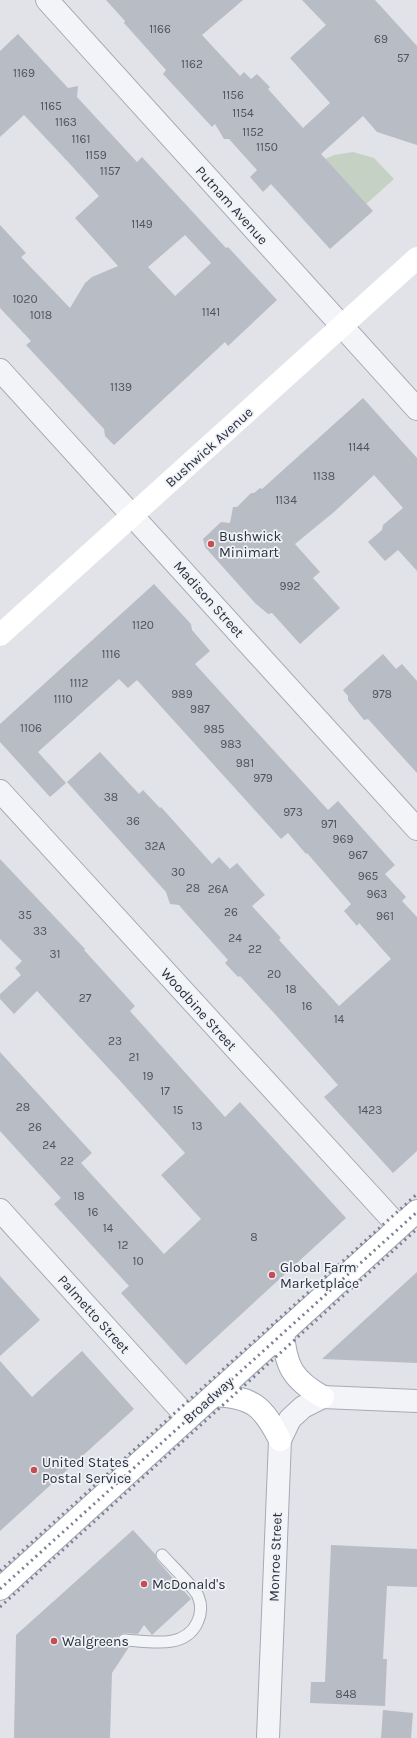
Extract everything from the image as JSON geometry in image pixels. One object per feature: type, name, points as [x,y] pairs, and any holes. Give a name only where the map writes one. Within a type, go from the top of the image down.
[{"type":"main road","name":"Bushwick Avenue","points":[[0,635],[417,258]]},
{"type":"main road","name":"Broadway","points":[[0,1589],[417,1211]]},
{"type":"main road","points":[[283,1332],[284,1353],[292,1371],[306,1387],[323,1397]]},
{"type":"main road","points":[[214,1395],[235,1396],[256,1404],[270,1418],[280,1440]]},
{"type":"street","name":"Putnam Avenue","points":[[46,0],[417,409]]},
{"type":"street","name":"Madison Street","points":[[0,370],[417,829]]},
{"type":"street","name":"Woodbine Street","points":[[0,791],[399,1227]]},
{"type":"street","name":"Palmetto Street","points":[[0,1210],[188,1418]]},
{"type":"street","points":[[323,1397],[417,1401]]},
{"type":"street","name":"Monroe Street","points":[[268,1738],[280,1440],[290,1419],[303,1407],[323,1397]]},
{"type":"lane","points":[[124,1640],[165,1642],[180,1640],[194,1629],[200,1617],[201,1605],[198,1595],[162,1555]]},
{"type":"green space","points":[[353,152],[374,158],[394,179],[366,204],[325,159],[334,155]]},
{"type":"building","points":[[106,0],[243,0],[202,35],[240,76],[244,72],[251,79],[257,74],[270,87],[268,89],[303,128],[330,103],[290,58],[326,25],[302,0],[375,0],[417,46],[417,145],[377,132],[363,116],[321,154],[373,211],[330,249],[271,184],[263,192],[250,177],[257,170],[229,139],[224,139],[215,124],[212,127],[163,74],[166,70],[124,23],[125,21]]},
{"type":"building","points":[[18,34],[68,88],[78,86],[77,97],[137,162],[142,157],[226,248],[228,247],[277,300],[228,346],[225,342],[114,445],[105,436],[104,429],[26,345],[31,341],[0,308],[0,225],[26,253],[21,257],[70,308],[85,283],[92,277],[118,266],[75,218],[99,196],[70,164],[24,115],[0,137],[0,51]],"holes":[[[185,235],[211,263],[175,296],[148,267]]]},
{"type":"building","points":[[363,398],[417,458],[417,571],[398,550],[385,561],[368,542],[382,530],[383,525],[403,508],[374,475],[334,512],[295,544],[320,572],[313,578],[340,608],[300,644],[272,613],[268,614],[255,603],[205,547],[203,539],[221,522],[230,523],[233,507],[237,507],[251,493],[254,493],[260,488],[262,489]]},
{"type":"building","points":[[154,584],[191,624],[192,630],[210,651],[195,664],[328,810],[338,801],[395,865],[385,874],[406,897],[402,901],[417,917],[417,1151],[393,1173],[324,1097],[338,1085],[240,976],[238,977],[225,963],[228,960],[179,905],[170,904],[166,892],[67,782],[100,752],[139,794],[143,790],[160,808],[161,807],[212,864],[219,857],[230,869],[237,863],[265,895],[252,906],[281,938],[279,940],[339,1006],[391,959],[359,923],[357,926],[344,911],[351,904],[307,853],[306,854],[288,833],[281,839],[137,680],[128,688],[119,679],[38,752],[66,783],[50,797],[0,742],[0,724]]},
{"type":"building","points":[[383,654],[396,669],[402,664],[417,681],[417,773],[368,719],[364,720],[348,700],[348,696],[343,690]]},
{"type":"building","points":[[0,859],[85,949],[84,950],[135,1006],[130,1011],[225,1117],[240,1102],[346,1218],[186,1365],[121,1293],[129,1286],[54,1204],[61,1198],[0,1131],[0,1052],[92,1153],[81,1163],[164,1254],[201,1219],[161,1175],[185,1153],[123,1084],[37,991],[14,1014],[0,999],[0,994],[21,975],[15,968],[22,961],[0,939]]},
{"type":"building","points":[[417,1272],[417,1363],[322,1359]]},
{"type":"building","points":[[0,1276],[40,1320],[0,1356]]},
{"type":"building","name":"United States Postal Service","points":[[82,1351],[134,1409],[0,1531],[0,1361],[32,1397]]},
{"type":"building","points":[[133,1530],[155,1554],[157,1560],[191,1599],[152,1635],[144,1625],[138,1634],[124,1633],[118,1636],[117,1640],[120,1646],[129,1647],[112,1673],[110,1738],[14,1738],[16,1635]]},
{"type":"building","points":[[331,1545],[417,1549],[417,1587],[387,1586],[383,1659],[387,1659],[385,1706],[310,1703],[311,1682],[325,1682]]},
{"type":"building","points":[[383,1710],[413,1713],[411,1738],[381,1738]]},
{"type":"railway","points":[[0,1571],[417,1194]]},
{"type":"railway","points":[[0,1589],[417,1212]]},
{"type":"railway","points":[[0,1607],[417,1229]]},
{"type":"place","name":"Bushwick Minimart","points":[[211,544]]},
{"type":"place","name":"Global Farm Marketplace","points":[[272,1275]]},
{"type":"place","name":"United States Postal Service","points":[[34,1470]]},
{"type":"place","name":"McDonald's","points":[[144,1584]]},
{"type":"place","name":"Walgreens","points":[[54,1641]]}]
